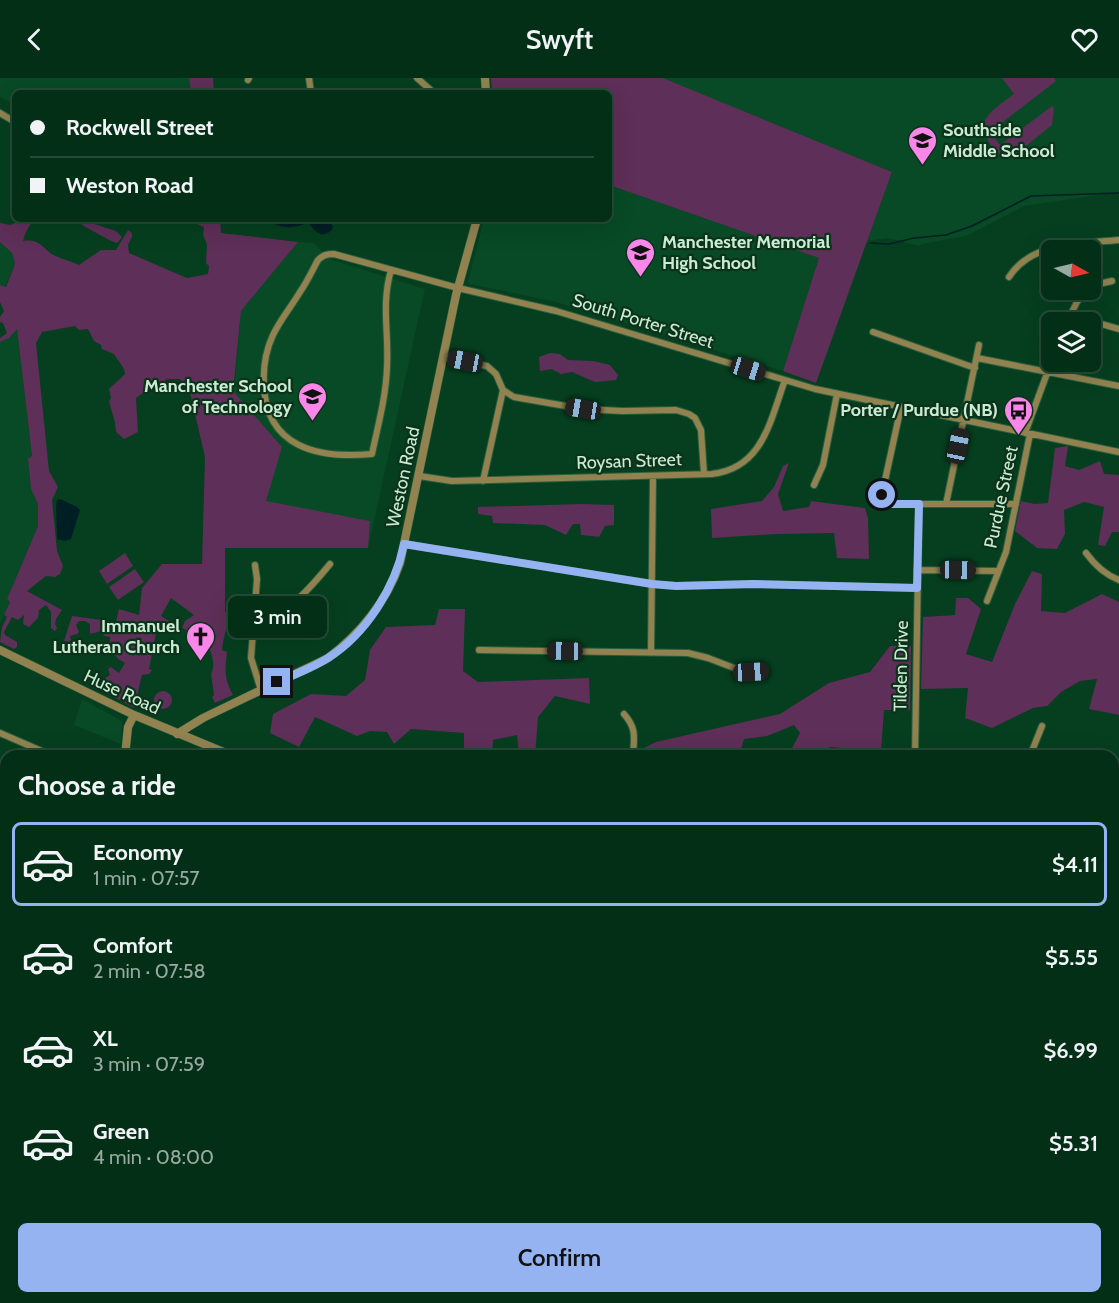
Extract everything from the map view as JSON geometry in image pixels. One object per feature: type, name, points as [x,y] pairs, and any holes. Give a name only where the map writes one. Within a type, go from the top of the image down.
[{"type":"street","points":[[417,78],[431,90]]},
{"type":"street","name":"Weston Road","points":[[177,734],[203,718],[328,658],[344,646],[390,589],[400,563],[458,288],[476,222]]},
{"type":"street","points":[[1009,277],[1019,264],[1049,248],[1119,240]]},
{"type":"street","name":"South Porter Street","points":[[391,270],[384,317],[388,355],[386,385],[372,454],[335,455],[302,447],[281,433],[271,420],[266,404],[264,368],[272,336],[318,260],[322,255],[334,254],[458,288],[556,311],[837,394],[1119,452]]},
{"type":"street","points":[[1101,284],[1112,281]]},
{"type":"street","points":[[1101,324],[1119,329]]},
{"type":"street","points":[[873,332],[975,368]]},
{"type":"street","points":[[946,504],[979,345]]},
{"type":"street","points":[[444,357],[487,366],[496,374],[503,390],[510,396],[583,409],[683,411],[695,418],[701,430],[704,474]]},
{"type":"street","points":[[977,358],[1041,370]]},
{"type":"street","name":"Purdue Street","points":[[987,601],[1006,552],[1027,433],[1047,372]]},
{"type":"street","points":[[1052,372],[1119,386]]},
{"type":"street","name":"Roysan Street","points":[[419,476],[444,481],[725,472],[749,459],[758,449],[785,380]]},
{"type":"street","points":[[483,480],[503,390]]},
{"type":"street","points":[[814,485],[823,465],[837,394]]},
{"type":"street","points":[[901,407],[882,495],[884,502],[891,504],[1016,504]]},
{"type":"street","points":[[651,653],[653,476]]},
{"type":"street","name":"Tilden Drive","points":[[915,750],[919,504]]},
{"type":"street","points":[[404,544],[652,584],[917,588]]},
{"type":"street","points":[[1086,553],[1103,570],[1119,580]]},
{"type":"street","points":[[254,620],[270,617],[290,604],[313,584],[330,564]]},
{"type":"street","points":[[255,565],[257,574],[251,658],[261,690]]},
{"type":"street","points":[[917,570],[998,571]]},
{"type":"street","name":"Huse Road","points":[[0,650],[134,715],[218,750]]},
{"type":"street","points":[[479,650],[694,654],[742,671],[764,671]]},
{"type":"street","points":[[624,714],[634,729],[633,750]]},
{"type":"street","points":[[126,750],[128,727],[134,715]]},
{"type":"street","points":[[1032,750],[1042,726]]},
{"type":"street","points":[[0,733],[39,750]]},
{"type":"shaded area","points":[[0,78],[189,78],[191,90],[12,90],[12,103],[0,97]]},
{"type":"shaded area","points":[[189,78],[213,78],[214,90],[191,90]]},
{"type":"shaded area","points":[[491,78],[663,78],[892,172],[816,383],[783,371],[819,258],[612,186],[612,90],[492,90]]},
{"type":"shaded area","points":[[663,78],[1119,78],[1119,192],[1024,206],[966,236],[920,246],[888,238],[867,241],[892,172]]},
{"type":"shaded area","points":[[1002,78],[1054,78],[1056,81],[990,132],[1000,145],[1052,106],[1054,108],[1052,125],[1010,159],[1001,156],[995,150],[984,128],[988,115],[1014,94]]},
{"type":"shaded area","name":"Manchester Memorial High School","points":[[612,186],[819,258],[783,371],[556,302],[468,282],[483,222],[612,222]]},
{"type":"shaded area","points":[[31,222],[23,241],[37,243],[55,256],[79,265],[101,250],[116,250],[128,230],[132,233],[128,245],[129,253],[187,278],[208,274],[204,227],[196,222],[220,222],[221,233],[298,242],[241,311],[233,391],[282,447],[266,501],[370,521],[368,548],[225,548],[225,612],[229,616],[222,650],[227,652],[226,674],[233,695],[215,703],[212,697],[214,695],[211,674],[213,663],[205,633],[196,630],[198,622],[191,632],[182,628],[185,621],[194,615],[171,598],[161,616],[171,622],[170,627],[157,628],[149,669],[152,670],[149,674],[142,675],[134,708],[96,687],[96,684],[110,675],[108,669],[111,667],[119,673],[125,663],[114,653],[109,653],[101,647],[101,642],[110,642],[110,637],[104,636],[101,631],[90,634],[90,624],[79,621],[76,625],[79,632],[70,636],[69,642],[64,641],[72,616],[116,622],[119,609],[139,615],[142,588],[162,564],[202,564],[205,457],[188,384],[185,385],[180,379],[166,379],[163,385],[147,390],[136,398],[138,432],[124,439],[116,432],[109,401],[111,398],[109,389],[125,372],[114,354],[102,349],[101,345],[94,341],[88,329],[79,330],[75,326],[42,332],[36,343],[49,471],[58,487],[52,500],[57,551],[63,566],[60,574],[55,577],[46,576],[27,591],[62,610],[56,619],[57,628],[55,631],[51,628],[51,612],[46,605],[39,610],[38,618],[29,627],[23,624],[24,615],[18,620],[12,617],[4,632],[17,642],[17,647],[14,649],[0,642],[2,627],[7,617],[4,615],[10,602],[7,599],[38,526],[38,504],[31,489],[28,459],[32,456],[17,329],[9,338],[0,342],[0,338],[7,333],[3,323],[0,322],[4,311],[0,302],[0,285],[6,287],[15,264],[12,253],[0,242],[0,223],[10,225]]},
{"type":"shaded area","points":[[88,222],[116,231],[122,237],[117,243],[81,224]]},
{"type":"shaded area","points":[[0,242],[12,253],[15,264],[5,287],[0,285]]},
{"type":"shaded area","name":"Manchester School of Technology","points":[[298,242],[313,243],[332,260],[425,289],[368,548],[220,548],[241,311]]},
{"type":"shaded area","points":[[17,328],[32,457],[28,460],[31,489],[38,504],[38,526],[7,599],[10,602],[0,624],[0,342],[9,338]]},
{"type":"shaded area","points":[[550,353],[560,354],[568,360],[593,361],[610,365],[618,375],[616,380],[595,382],[572,372],[561,374],[552,369],[540,371],[539,357]]},
{"type":"shaded area","points":[[1068,446],[1065,466],[1079,470],[1100,461],[1104,474],[1119,475],[1119,532],[1112,532],[1105,546],[1098,545],[1104,507],[1084,502],[1064,510],[1065,534],[1057,549],[1037,548],[1015,531],[1021,501],[1034,504],[1048,503],[1055,448]]},
{"type":"shaded area","points":[[789,463],[778,494],[783,511],[809,507],[811,501],[865,508],[868,518],[869,559],[837,558],[834,533],[712,538],[711,509],[762,501],[774,487],[783,466]]},
{"type":"shaded area","points":[[614,505],[614,525],[605,526],[599,537],[581,535],[580,524],[573,524],[566,535],[545,525],[493,523],[492,516],[478,514],[478,507]]},
{"type":"shaded area","points":[[125,553],[133,566],[107,584],[99,571]]},
{"type":"shaded area","points":[[135,569],[144,582],[118,600],[109,587]]},
{"type":"shaded area","points":[[1032,571],[1042,574],[1041,611],[1065,613],[1102,594],[1119,602],[1119,715],[1089,709],[1097,679],[1080,681],[1061,692],[1047,706],[1033,708],[992,728],[965,718],[968,688],[921,689],[923,617],[955,615],[956,598],[968,598],[981,609],[966,654],[992,662],[1015,604]]},
{"type":"shaded area","points":[[439,609],[465,609],[463,671],[478,682],[589,678],[590,704],[555,696],[538,717],[535,750],[518,750],[517,735],[493,740],[492,750],[464,750],[464,733],[411,729],[394,744],[387,732],[370,731],[357,736],[315,717],[299,747],[270,733],[273,714],[311,694],[346,696],[365,680],[370,650],[386,627],[435,625]]},
{"type":"shaded area","points":[[890,646],[911,646],[910,710],[884,710],[881,750],[830,747],[828,750],[791,750],[800,733],[794,725],[767,736],[744,739],[741,750],[640,750],[656,742],[780,714],[829,683],[870,672]]},
{"type":"shaded area","points":[[163,691],[169,694],[172,700],[169,706],[163,709],[157,706],[154,700],[157,694]]},
{"type":"shaded area","points":[[82,699],[122,721],[121,744],[74,725]]},
{"type":"water","points":[[273,222],[308,222],[296,227]]},
{"type":"water","points":[[308,222],[326,222],[333,226],[332,230],[325,234],[316,231]]},
{"type":"water","points":[[60,499],[80,510],[71,539],[65,541],[57,539],[56,504]]},
{"type":"waterway","points":[[870,243],[889,244],[914,238],[946,235],[972,226],[1031,196],[1119,193]]},
{"type":"place","name":"Southside Middle School","points":[[922,166]]},
{"type":"place","name":"Manchester Memorial High School","points":[[641,278]]},
{"type":"place","name":"Manchester School of Technology","points":[[313,422]]},
{"type":"place","name":"Porter / Purdue (NB)","points":[[1019,436]]},
{"type":"place","name":"Immanuel Lutheran Church","points":[[201,662]]},
{"type":"route","points":[[277,682],[328,658],[358,631],[390,589],[396,577],[404,544],[608,579],[652,584],[917,588],[919,504],[891,504],[884,502],[882,495]]}]
